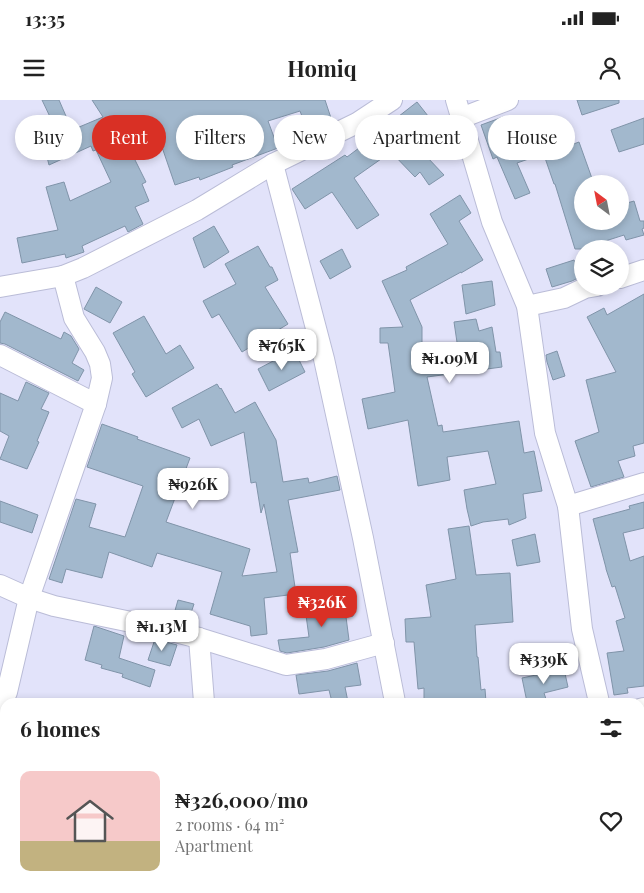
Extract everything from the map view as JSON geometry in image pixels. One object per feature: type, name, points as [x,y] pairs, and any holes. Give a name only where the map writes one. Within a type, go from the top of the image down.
[{"type":"street","points":[[0,287],[63,276],[83,268],[196,210],[273,164],[357,123],[392,100]]},
{"type":"street","points":[[508,100],[458,109],[492,222],[527,306],[545,433],[568,506],[582,629],[599,698]]},
{"type":"street","points":[[273,164],[324,359],[363,538],[394,698]]},
{"type":"street","points":[[629,275],[644,270]]},
{"type":"street","points":[[4,698],[29,598],[96,404],[102,378],[100,364],[95,352],[74,318],[63,276]]},
{"type":"street","points":[[527,306],[564,298],[574,293]]},
{"type":"street","points":[[0,355],[96,404]]},
{"type":"street","points":[[568,506],[644,483]]},
{"type":"street","points":[[0,585],[29,598],[54,606],[199,638],[286,665],[326,659],[384,643]]},
{"type":"street","points":[[199,638],[204,698]]},
{"type":"building","points":[[42,100],[59,100],[66,115],[49,115]]},
{"type":"building","points":[[92,100],[325,100],[330,115],[302,115],[300,111],[287,115],[274,115],[274,119],[268,121],[274,137],[274,149],[264,153],[264,115],[176,115],[176,160],[246,160],[200,180],[199,177],[175,185],[166,159],[166,115],[102,115]]},
{"type":"building","points":[[577,100],[619,100],[619,103],[582,115]]},
{"type":"building","points":[[417,102],[427,115],[400,115]]},
{"type":"building","points":[[644,118],[644,144],[619,152],[611,130]]},
{"type":"building","points":[[92,122],[92,148],[91,146],[82,150],[82,126]]},
{"type":"building","points":[[488,122],[488,145],[481,125]]},
{"type":"building","points":[[579,142],[591,175],[574,175],[574,230],[629,230],[629,202],[634,201],[640,221],[644,221],[644,228],[642,229],[644,235],[626,240],[624,235],[608,240],[574,240],[574,246],[546,160],[575,160],[575,143]]},
{"type":"building","points":[[355,151],[355,160],[380,160],[354,178],[379,215],[357,229],[332,192],[305,209],[292,189],[337,160],[345,160],[345,155],[347,157]]},
{"type":"building","points":[[48,160],[60,160],[49,165]]},
{"type":"building","points":[[101,160],[135,160],[146,182],[142,184],[149,201],[135,207],[143,224],[128,232],[125,226],[82,246],[84,252],[66,258],[65,254],[22,263],[17,238],[58,230],[46,187],[64,182],[70,201],[111,182]]},
{"type":"building","points":[[399,160],[430,160],[444,175],[429,185],[420,172],[415,177]]},
{"type":"building","points":[[498,160],[526,160],[517,163],[530,193],[515,199]]},
{"type":"building","points":[[460,195],[471,213],[459,221],[483,260],[410,300],[422,327],[422,354],[458,349],[454,322],[476,319],[479,331],[492,327],[496,352],[500,352],[502,367],[427,377],[438,426],[442,425],[443,432],[519,421],[524,453],[534,451],[542,491],[523,494],[526,518],[509,525],[508,519],[483,522],[471,526],[464,490],[496,484],[488,451],[447,457],[450,480],[418,486],[408,420],[368,429],[362,399],[395,392],[388,343],[380,343],[380,328],[403,327],[382,281],[407,270],[406,267],[448,244],[430,214]]},
{"type":"building","points":[[214,226],[229,252],[204,268],[193,238]]},
{"type":"building","points":[[258,246],[278,280],[265,287],[288,324],[242,352],[219,314],[212,318],[203,301],[236,284],[225,264]]},
{"type":"building","points":[[342,249],[351,267],[330,279],[320,261]]},
{"type":"building","points":[[574,260],[574,280],[552,287],[546,269]]},
{"type":"building","points":[[492,281],[495,305],[466,314],[462,285]]},
{"type":"building","points":[[96,287],[122,302],[110,323],[84,309]]},
{"type":"building","points":[[644,294],[644,443],[633,446],[635,456],[618,461],[624,477],[591,487],[575,441],[599,432],[586,380],[616,372],[587,317],[604,308],[607,315]]},
{"type":"building","points":[[5,312],[61,339],[64,332],[71,336],[79,349],[72,363],[84,370],[78,381],[0,343],[0,322]]},
{"type":"building","points":[[144,316],[166,354],[180,345],[194,368],[146,397],[132,374],[135,372],[113,333]]},
{"type":"building","points":[[294,350],[305,372],[269,391],[258,369]]},
{"type":"building","points":[[557,351],[565,376],[553,380],[546,355]]},
{"type":"building","points":[[26,382],[49,393],[41,409],[49,412],[27,469],[0,459],[9,436],[0,431],[0,393],[18,401]]},
{"type":"building","points":[[217,384],[235,413],[255,402],[276,440],[283,482],[308,478],[309,483],[337,476],[340,490],[288,500],[298,552],[290,553],[296,594],[264,598],[267,634],[251,636],[250,626],[210,614],[222,572],[157,553],[152,567],[109,552],[102,578],[66,569],[62,583],[49,579],[76,499],[96,504],[89,527],[125,537],[143,486],[87,467],[102,424],[190,458],[166,522],[250,549],[242,576],[277,572],[264,504],[261,513],[256,482],[251,483],[244,432],[211,446],[199,419],[182,428],[172,408]]},
{"type":"building","points":[[0,501],[38,515],[32,533],[0,522]]},
{"type":"building","points":[[644,502],[644,528],[623,533],[630,561],[644,556],[644,686],[627,688],[628,693],[614,695],[607,653],[624,651],[616,621],[625,618],[615,586],[612,587],[606,569],[593,519],[630,509],[629,506]]},
{"type":"building","points":[[469,526],[476,575],[510,573],[513,622],[475,625],[481,690],[485,689],[486,698],[424,698],[424,688],[418,689],[414,642],[406,642],[405,619],[431,617],[426,585],[456,579],[448,529]]},
{"type":"building","points":[[535,534],[540,562],[517,566],[512,540]]},
{"type":"building","points":[[178,600],[194,604],[189,619],[174,614]]},
{"type":"building","points":[[352,601],[353,616],[346,617],[349,640],[324,647],[287,653],[280,651],[278,640],[309,637],[305,608]]},
{"type":"building","points":[[94,626],[124,636],[119,658],[155,670],[150,687],[122,677],[123,674],[101,668],[102,665],[85,660]]},
{"type":"building","points":[[155,639],[177,645],[170,666],[148,660]]},
{"type":"building","points":[[357,663],[361,685],[345,687],[347,698],[331,698],[329,690],[299,694],[296,675],[328,671]]},
{"type":"building","points":[[564,669],[568,687],[544,693],[546,698],[526,698],[522,678]]}]
